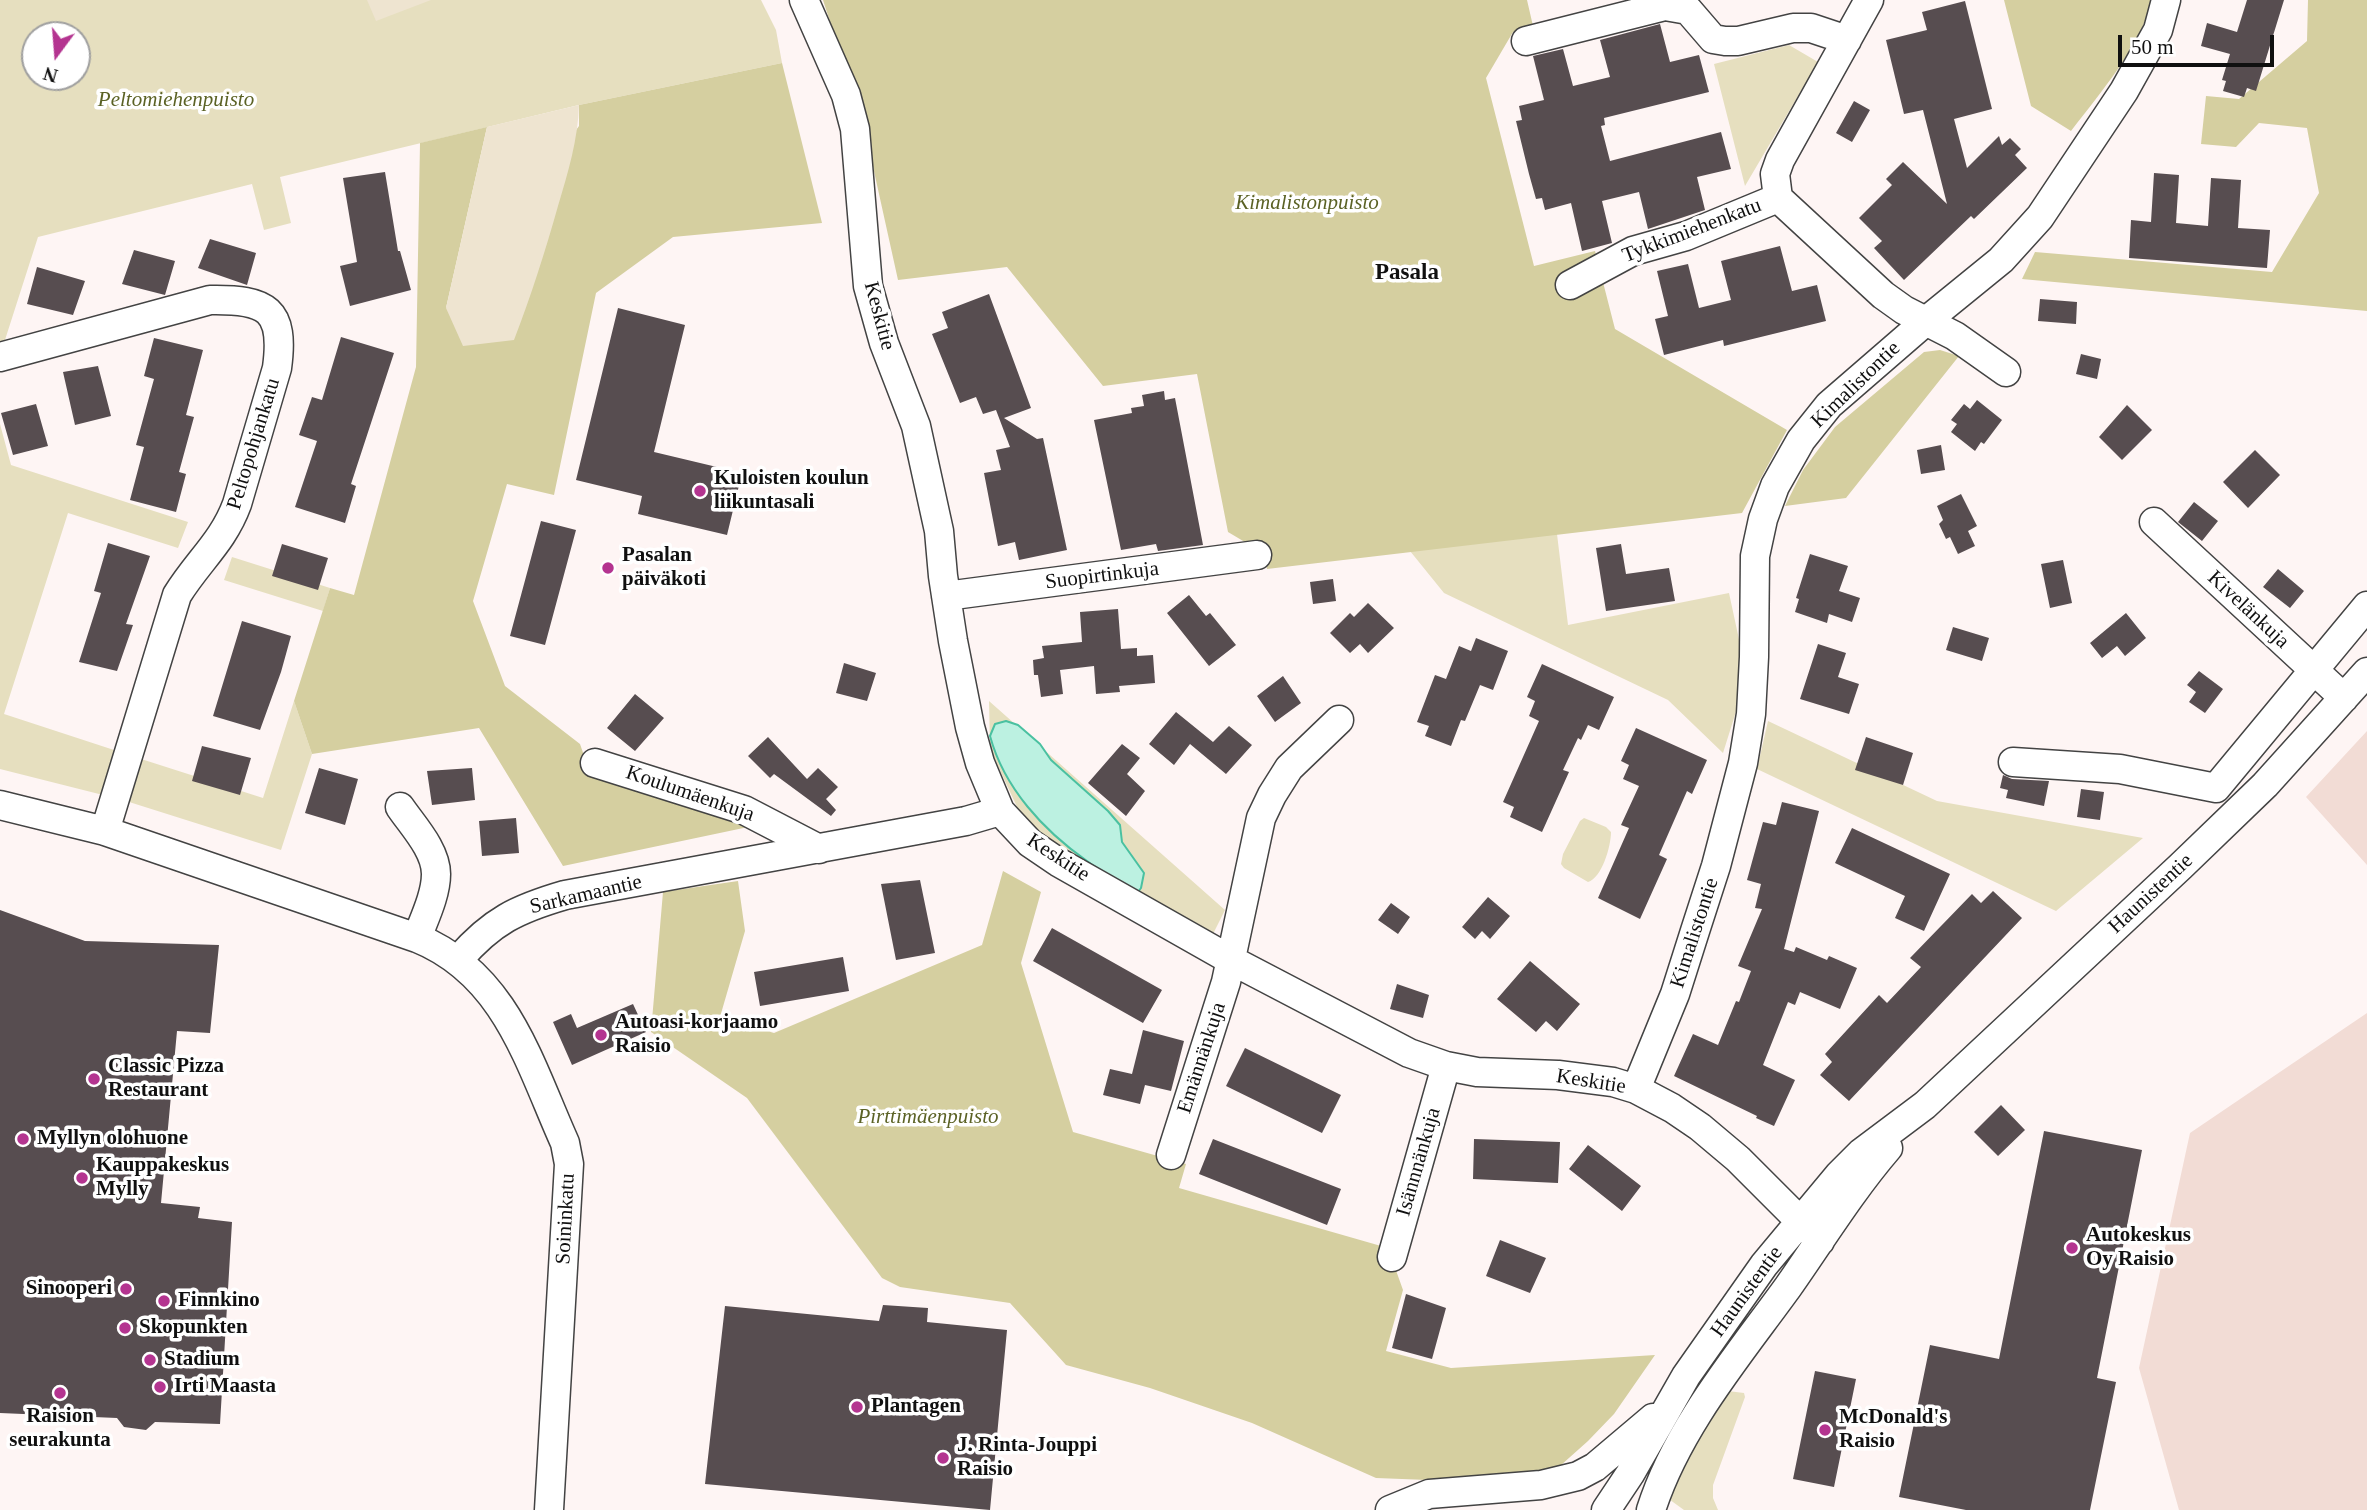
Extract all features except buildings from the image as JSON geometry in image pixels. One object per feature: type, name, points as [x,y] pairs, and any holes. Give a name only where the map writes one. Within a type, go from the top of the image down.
[{"type":"street","name":"Keskitie","points":[[804,0],[846,95],[855,130],[868,286],[880,333],[916,426],[939,531],[953,641],[971,727],[980,763],[1000,811],[1030,843],[1058,862],[1231,960],[1409,1053],[1446,1066],[1476,1072],[1558,1075],[1613,1082],[1636,1089],[1672,1108],[1738,1158],[1820,1241]]},
{"type":"street","name":"Tykkimiehenkatu","points":[[1869,0],[1780,160],[1775,174],[1778,198],[1883,295],[1904,310],[1955,336],[2006,372]]},
{"type":"street","name":"Kimalistontie","points":[[1636,1089],[1675,994],[1716,866],[1743,763],[1751,714],[1755,555],[1767,508],[1790,458],[1812,424],[1829,405],[2001,260],[2026,234],[2053,200],[2130,80],[2158,30],[2166,0]]},
{"type":"street","points":[[1526,41],[1665,6],[1688,10],[1713,39],[1738,41],[1802,28],[1826,32],[1847,40]]},
{"type":"street","name":"Tykkimiehenkatu","points":[[1570,285],[1633,251],[1686,236],[1778,198]]},
{"type":"street","name":"Peltopohjankatu","points":[[0,357],[210,300],[236,299],[256,303],[272,313],[278,328],[280,345],[277,368],[237,504],[219,541],[190,573],[177,595],[105,831]]},
{"type":"street","name":"Kivelänkuja","points":[[2154,522],[2344,698]]},
{"type":"street","name":"Suopirtinkuja","points":[[946,596],[1257,555]]},
{"type":"street","points":[[2013,762],[2120,769],[2216,788],[2367,606]]},
{"type":"street","name":"Haunistentie","points":[[1606,1510],[1630,1474],[1668,1404],[1764,1265],[1839,1175],[1861,1153],[1924,1105],[2220,829],[2265,785],[2367,673]]},
{"type":"street","name":"Emännänkuja","points":[[1171,1155],[1231,960],[1257,835],[1266,806],[1289,768],[1339,720]]},
{"type":"street","name":"Koulumäenkuja","points":[[595,763],[744,810],[819,849]]},
{"type":"street","points":[[0,805],[105,831],[417,938],[459,959]]},
{"type":"street","points":[[400,807],[431,854],[436,874],[427,912],[417,938]]},
{"type":"street","name":"Sarkamaantie","points":[[459,959],[477,938],[506,916],[549,900],[966,821],[1000,811]]},
{"type":"street","name":"Soininkatu","points":[[459,959],[483,983],[512,1022],[565,1143],[569,1164],[550,1510]]},
{"type":"street","name":"Isännnänkuja","points":[[1392,1257],[1446,1066]]},
{"type":"street","name":"Haunistentie","points":[[1651,1510],[1667,1466],[1680,1443],[1875,1162],[1924,1105]]},
{"type":"street","points":[[1390,1510],[1429,1494],[1541,1485],[1578,1476],[1595,1468],[1668,1404]]},
{"type":"shaded area","points":[[367,0],[431,0],[376,21]]},
{"type":"shaded area","points":[[579,105],[575,143],[565,181],[538,274],[514,340],[463,346],[446,308],[487,127]]},
{"type":"shaded area","points":[[1006,721],[1018,725],[1040,744],[1051,760],[1120,825],[1122,842],[1144,873],[1138,892],[1099,870],[1071,849],[1028,807],[1005,773],[990,736],[995,724]]},
{"type":"shaded area","points":[[2367,731],[2367,865],[2306,797]]},
{"type":"shaded area","points":[[2367,1013],[2367,1510],[2179,1510],[2139,1368],[2190,1133]]},
{"type":"green space","name":"Peltomiehenpuisto","points":[[0,0],[761,0],[776,30],[782,63],[579,105],[280,177],[291,223],[264,230],[252,184],[38,237],[4,343],[0,344]]},
{"type":"green space","name":"Kimalistonpuisto","points":[[823,0],[1527,0],[1533,26],[1513,32],[1486,78],[1534,266],[1595,251],[1615,329],[1787,430],[1742,513],[1267,569],[1265,554],[1228,532],[1197,374],[1103,386],[1007,267],[898,280],[864,126]]},
{"type":"green space","points":[[2004,0],[2153,0],[2128,53],[2071,131],[2031,106]]},
{"type":"green space","points":[[2308,0],[2367,0],[2367,311],[2022,279],[2035,252],[2272,272],[2319,193],[2307,128],[2259,123],[2236,147],[2201,144],[2206,96],[2239,99],[2307,41]]},
{"type":"green space","points":[[1789,45],[1818,62],[1745,186],[1714,64]]},
{"type":"green space","points":[[782,63],[822,223],[673,237],[596,293],[554,495],[507,484],[473,601],[505,686],[580,744],[589,770],[753,826],[563,866],[479,728],[312,754],[294,701],[330,588],[354,595],[416,367],[420,143],[487,127],[446,308],[579,126],[579,105]]},
{"type":"green space","points":[[1940,350],[1959,356],[1846,498],[1785,506],[1803,470],[1835,427],[1924,352]]},
{"type":"green space","points":[[0,424],[11,465],[188,522],[178,548],[68,513],[4,714],[114,750],[103,795],[0,769]]},
{"type":"green space","points":[[1557,534],[1568,625],[1729,593],[1743,658],[1739,702],[1723,753],[1668,700],[1444,593],[1410,551]]},
{"type":"green space","points":[[232,557],[330,588],[323,611],[224,580]]},
{"type":"green space","points":[[294,701],[312,754],[281,850],[126,801],[138,758],[263,798]]},
{"type":"green space","points":[[989,701],[1225,910],[1213,934],[1139,897],[1054,848],[1018,809],[990,749]]},
{"type":"green space","points":[[1768,721],[1937,801],[2143,838],[2056,911],[1757,769]]},
{"type":"green space","points":[[1584,818],[1606,827],[1611,832],[1601,868],[1588,882],[1561,864],[1563,854]]},
{"type":"green space","name":"Pirttimäenpuisto","points":[[1003,871],[1041,892],[1021,963],[1073,1132],[1186,1164],[1179,1188],[1388,1248],[1403,1290],[1386,1351],[1451,1368],[1655,1355],[1614,1414],[1560,1466],[1537,1477],[1480,1482],[1376,1478],[1252,1423],[1150,1388],[1066,1365],[1010,1303],[900,1287],[882,1278],[747,1098],[651,1032],[663,892],[738,881],[745,931],[720,1017],[774,1033],[982,945]]},
{"type":"green space","points":[[1728,1391],[1744,1393],[1745,1397],[1713,1485],[1713,1498],[1718,1510],[1684,1510],[1666,1497],[1672,1473]]},
{"type":"place","name":"Kuloisten koulun liikuntasali","points":[[700,491]]},
{"type":"place","name":"Pasalan päiväkoti","points":[[608,568]]},
{"type":"place","name":"Autoasi-korjaamo Raisio","points":[[601,1035]]},
{"type":"place","name":"Classic Pizza Restaurant","points":[[94,1079]]},
{"type":"place","name":"Myllyn olohuone","points":[[23,1139]]},
{"type":"place","name":"Kauppakeskus Mylly","points":[[82,1178]]},
{"type":"place","name":"Autokeskus Oy Raisio","points":[[2072,1248]]},
{"type":"place","name":"Sinooperi","points":[[126,1289]]},
{"type":"place","name":"Finnkino","points":[[164,1301]]},
{"type":"place","name":"Skopunkten","points":[[125,1328]]},
{"type":"place","name":"Stadium","points":[[150,1360]]},
{"type":"place","name":"Irti Maasta","points":[[160,1387]]},
{"type":"place","name":"Raision seurakunta","points":[[60,1393]]},
{"type":"place","name":"Plantagen","points":[[857,1407]]},
{"type":"place","name":"McDonald's Raisio","points":[[1825,1430]]},
{"type":"place","name":"J. Rinta-Jouppi Raisio","points":[[943,1458]]},
{"type":"district","name":"Pasala","points":[[1407,273]]}]
